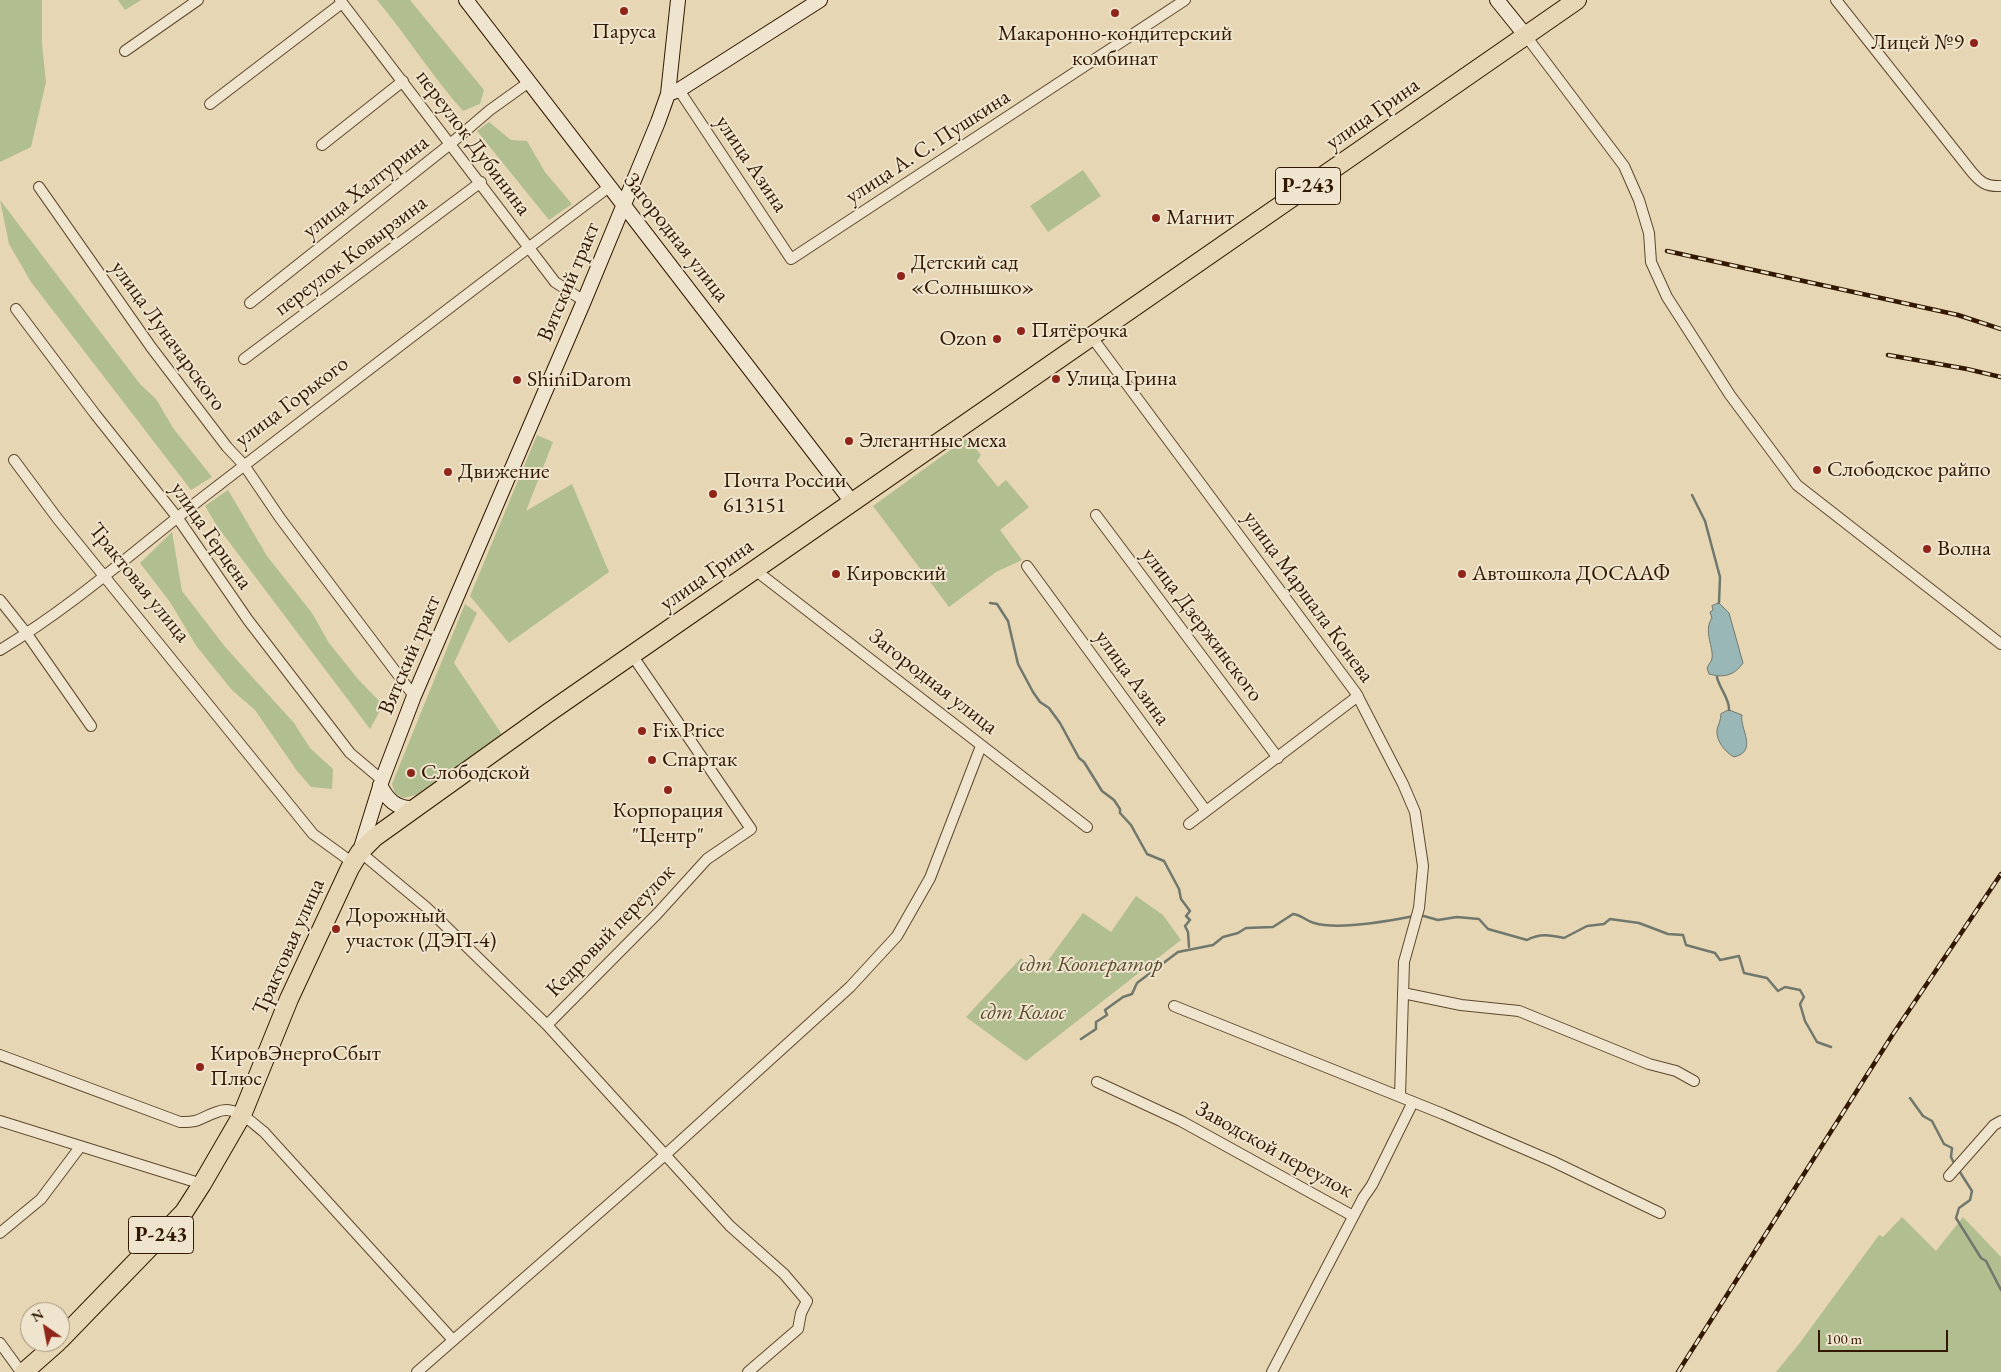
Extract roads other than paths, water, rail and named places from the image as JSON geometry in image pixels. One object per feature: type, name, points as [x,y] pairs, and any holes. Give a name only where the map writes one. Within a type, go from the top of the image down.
[{"type":"highway","name":"улица Грина","points":[[357,857],[380,832],[413,808],[1090,336],[1577,0]]},
{"type":"highway","name":"Трактовая улица","points":[[70,1330],[184,1212],[202,1184],[242,1115],[289,999],[357,857]]},
{"type":"highway","name":"Трактовая улица","points":[[23,1372],[46,1352]]},
{"type":"main road","name":"Загородная улица","points":[[466,0],[852,502]]},
{"type":"main road","name":"Вятский тракт","points":[[357,857],[381,783],[414,696],[673,92],[678,0]]},
{"type":"main road","points":[[673,92],[820,0]]},
{"type":"main road","points":[[1497,0],[1526,36]]},
{"type":"main road","points":[[381,783],[393,803],[405,808],[413,808]]},
{"type":"street","points":[[125,51],[198,0]]},
{"type":"street","name":"улица А. С. Пушкина","points":[[791,259],[1185,0]]},
{"type":"street","points":[[1836,0],[1981,183],[2001,186]]},
{"type":"street","points":[[210,104],[341,2]]},
{"type":"street","name":"переулок Дубинина","points":[[341,2],[403,81],[449,145],[481,182],[555,282],[584,302]]},
{"type":"street","points":[[1526,36],[1624,166],[1639,200],[1649,233],[1651,262],[1667,297],[1730,395],[1797,485],[2001,644]]},
{"type":"street","points":[[322,145],[403,81]]},
{"type":"street","name":"улица Халтурина","points":[[250,303],[449,145],[490,110],[529,82]]},
{"type":"street","name":"улица Азина","points":[[673,92],[791,259]]},
{"type":"street","name":"переулок Ковырзина","points":[[244,359],[481,182]]},
{"type":"street","name":"улица Луначарского","points":[[39,187],[151,347],[227,447],[244,466],[280,518],[414,696]]},
{"type":"street","name":"улица Горького","points":[[0,650],[27,634],[105,575],[177,517],[609,187]]},
{"type":"street","name":"улица Герцена","points":[[16,308],[95,414],[177,517],[243,613],[350,753],[381,783]]},
{"type":"street","name":"улица Маршала Конева","points":[[1090,336],[1358,696],[1403,784],[1415,812],[1423,866],[1417,915],[1404,962],[1400,1096]]},
{"type":"street","name":"Трактовая улица","points":[[14,460],[57,518],[313,834],[357,857]]},
{"type":"street","name":"улица Дзержинского","points":[[1096,515],[1278,758]]},
{"type":"street","name":"улица Азина","points":[[1027,566],[1206,811]]},
{"type":"street","name":"Загородная улица","points":[[755,570],[1087,827]]},
{"type":"street","points":[[0,600],[27,634],[91,726]]},
{"type":"street","name":"Кедровый переулок","points":[[547,1025],[657,914],[708,859],[751,829],[632,655]]},
{"type":"street","points":[[1189,824],[1358,696]]},
{"type":"street","points":[[417,1372],[665,1155],[850,987],[897,936],[930,878],[981,746]]},
{"type":"street","name":"Кедровый переулок","points":[[357,857],[426,907],[547,1025],[730,1226],[784,1274],[807,1301],[801,1313],[798,1329],[748,1372]]},
{"type":"street","points":[[1403,993],[1461,1006],[1519,1011],[1649,1064],[1676,1071],[1694,1081]]},
{"type":"street","points":[[1174,1006],[1400,1096],[1552,1160],[1660,1213]]},
{"type":"street","points":[[0,1055],[180,1122],[196,1122],[218,1111],[228,1110],[242,1115],[264,1132],[453,1340]]},
{"type":"street","name":"Заводской переулок","points":[[1097,1082],[1181,1121],[1353,1216],[1272,1372]]},
{"type":"street","points":[[1353,1216],[1372,1185],[1413,1102]]},
{"type":"street","points":[[0,1121],[202,1184]]},
{"type":"street","points":[[1949,1176],[1994,1125],[2001,1121]]},
{"type":"street","points":[[0,1233],[41,1199],[80,1147]]},
{"type":"street","points":[[0,1343],[23,1372]]},
{"type":"water","points":[[1719,603],[1729,613],[1743,663],[1736,671],[1724,676],[1709,674],[1707,668],[1712,659],[1708,628],[1712,618],[1710,612],[1713,610],[1712,606]]},
{"type":"water","points":[[1729,710],[1742,715],[1747,745],[1741,754],[1734,757],[1722,746],[1717,734],[1721,714]]},
{"type":"waterway","points":[[1692,495],[1705,521],[1720,577],[1719,603]]},
{"type":"waterway","points":[[990,603],[997,604],[1008,621],[1018,664],[1033,692],[1040,702],[1049,708],[1060,723],[1079,758],[1084,762],[1102,791],[1114,800],[1120,809],[1120,813],[1131,825],[1147,854],[1164,861],[1179,889],[1181,899],[1190,911],[1186,916],[1190,920],[1185,926],[1188,932],[1189,947]]},
{"type":"waterway","points":[[1717,677],[1728,702],[1729,710]]},
{"type":"waterway","points":[[1081,1039],[1096,1029],[1096,1022],[1107,1015],[1105,1010],[1123,997],[1132,994],[1137,983],[1178,952],[1213,945],[1223,937],[1238,933],[1246,928],[1273,927],[1293,914],[1314,923],[1336,926],[1364,924],[1414,916]]},
{"type":"waterway","points":[[1420,915],[1438,920],[1457,917],[1479,919],[1488,929],[1527,940],[1545,935],[1564,938],[1587,926],[1604,924],[1610,919],[1639,923],[1668,934],[1683,935],[1686,945],[1715,953],[1720,960],[1739,956],[1744,973],[1767,978],[1778,991],[1785,987],[1800,990],[1804,997],[1800,1004],[1805,1021],[1817,1042],[1831,1047]]},
{"type":"waterway","points":[[1910,1098],[1923,1116],[1932,1121],[1944,1144],[1952,1148],[1951,1157],[1955,1165]]},
{"type":"waterway","points":[[1958,1169],[1972,1191],[1970,1200],[1959,1208],[1956,1218],[1981,1258],[1986,1261],[2001,1290]]},
{"type":"railway","points":[[1667,251],[1958,315],[2001,329]]},
{"type":"railway","points":[[1888,355],[2001,377]]},
{"type":"railway","points":[[1678,1372],[1893,1034],[2001,874]]},
{"type":"place","name":"Паруса","points":[[624,11]]},
{"type":"place","name":"Макаронно-кондитерский комбинат","points":[[1115,13]]},
{"type":"place","name":"Лицей №9","points":[[1974,43]]},
{"type":"place","name":"Магнит","points":[[1156,218]]},
{"type":"place","name":"Детский сад «Солнышко»","points":[[901,276]]},
{"type":"place","name":"Пятёрочка","points":[[1021,331]]},
{"type":"place","name":"Ozon","points":[[997,339]]},
{"type":"place","name":"Улица Грина","points":[[1056,379]]},
{"type":"place","name":"ShiniDarom","points":[[517,380]]},
{"type":"place","name":"Элегантные меха","points":[[849,441]]},
{"type":"place","name":"Слободское райпо","points":[[1817,470]]},
{"type":"place","name":"Движение","points":[[448,472]]},
{"type":"place","name":"Почта России 613151","points":[[713,494]]},
{"type":"place","name":"Волна","points":[[1927,549]]},
{"type":"place","name":"Кировский","points":[[836,574]]},
{"type":"place","name":"Автошкола ДОСААФ","points":[[1462,574]]},
{"type":"place","name":"Fix Price","points":[[642,731]]},
{"type":"place","name":"Спартак","points":[[652,760]]},
{"type":"place","name":"Слободской","points":[[411,773]]},
{"type":"place","name":"Корпорация \"Центр\"","points":[[668,790]]},
{"type":"place","name":"Дорожный участок (ДЭП-4)","points":[[336,929]]},
{"type":"place","name":"КировЭнергоСбыт Плюс","points":[[200,1067]]},
{"type":"park label","name":"сдт Кооператор","points":[[1091,965]]},
{"type":"park label","name":"сдт Колос","points":[[1023,1013]]}]
